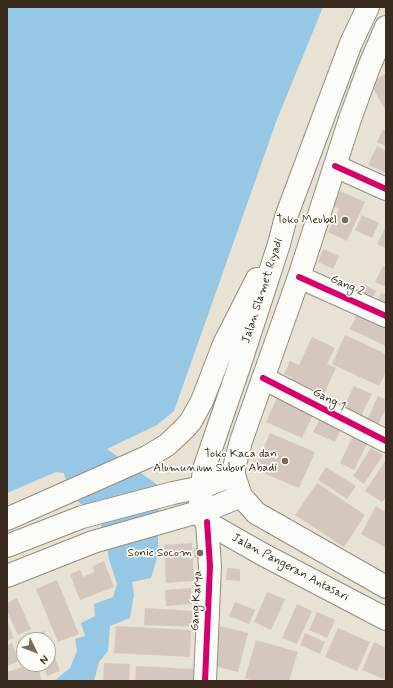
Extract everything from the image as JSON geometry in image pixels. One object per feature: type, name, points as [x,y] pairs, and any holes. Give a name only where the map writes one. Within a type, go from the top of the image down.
[{"type":"main road","name":"Jalan Slamet Riyadi","points":[[203,517],[202,487],[204,469],[239,367],[279,244],[286,217],[346,57],[368,7]]},
{"type":"main road","points":[[386,27],[369,67],[350,119],[299,277],[241,441],[234,468],[234,475],[241,496],[256,513],[386,587]]},
{"type":"main road","points":[[335,166],[386,189]]},
{"type":"main road","points":[[7,519],[147,457],[167,445],[184,430],[202,402],[224,344],[246,298],[263,267],[279,244]]},
{"type":"main road","name":"Gang 2","points":[[299,277],[386,316]]},
{"type":"main road","name":"Gang 1","points":[[263,378],[386,441]]},
{"type":"main road","points":[[7,546],[82,517],[173,493],[202,487],[234,475]]},
{"type":"main road","points":[[7,576],[93,542],[174,519],[203,517],[212,508],[241,496]]},
{"type":"main road","name":"Jalan Pangeran Antasari","points":[[203,517],[262,554],[386,619]]},
{"type":"main road","name":"Gang Karya","points":[[203,517],[210,566],[205,681]]},
{"type":"water","points":[[7,7],[323,7],[276,122],[174,411],[157,425],[107,449],[159,486],[158,554],[151,578],[132,582],[134,595],[130,618],[110,626],[108,651],[99,662],[94,681],[54,681],[70,668],[77,651],[75,639],[85,636],[81,623],[95,616],[94,604],[113,597],[117,584],[109,559],[104,531],[96,516],[70,495],[64,473],[56,472],[7,493]]},
{"type":"building","points":[[386,73],[386,111],[370,83]]},
{"type":"building","points":[[383,129],[386,130],[386,146],[377,142]]},
{"type":"building","points":[[377,146],[386,151],[386,173],[368,165]]},
{"type":"building","name":"Toko Meubel","points":[[340,191],[365,202],[347,241],[328,232],[339,209],[333,206]]},
{"type":"building","points":[[362,215],[379,223],[372,238],[355,230]]},
{"type":"building","points":[[386,226],[386,248],[377,244]]},
{"type":"building","points":[[323,249],[339,256],[333,269],[318,262]]},
{"type":"building","points":[[383,266],[386,267],[386,287],[375,282]]},
{"type":"building","points":[[365,285],[376,291],[372,299],[361,294]]},
{"type":"building","points":[[381,293],[386,295],[386,305],[377,301]]},
{"type":"building","points":[[359,310],[386,322],[386,346],[350,329]]},
{"type":"building","points":[[345,335],[386,354],[386,372],[379,386],[332,364]]},
{"type":"building","points":[[312,337],[335,348],[327,364],[336,368],[324,394],[292,380],[293,378],[284,374],[290,361],[299,365]]},
{"type":"building","points":[[354,386],[372,394],[360,418],[342,410]]},
{"type":"building","points":[[378,396],[386,400],[386,408],[378,425],[367,420]]},
{"type":"building","points":[[277,398],[313,415],[302,438],[266,422]]},
{"type":"building","points":[[322,415],[343,425],[335,442],[313,432]]},
{"type":"building","name":"Toko Kaca dan Alumunium Subur Abadi","points":[[270,433],[315,452],[299,488],[254,469]]},
{"type":"building","points":[[354,433],[369,440],[354,470],[340,463]]},
{"type":"building","points":[[371,448],[383,455],[364,484],[353,476]]},
{"type":"building","points":[[386,460],[386,497],[382,502],[365,491]]},
{"type":"building","points":[[326,467],[356,486],[347,499],[318,480]]},
{"type":"building","points":[[317,483],[365,515],[344,547],[295,515]]},
{"type":"building","points":[[376,506],[386,512],[386,548],[361,534]]},
{"type":"building","points":[[192,543],[194,581],[166,583],[164,545]]},
{"type":"building","name":"Sonic Socom","points":[[194,548],[206,548],[205,559],[194,558]]},
{"type":"building","points":[[104,561],[114,587],[80,600],[70,574],[80,570],[83,577],[94,572],[93,566]]},
{"type":"building","points":[[227,568],[240,569],[240,581],[226,580]]},
{"type":"building","points":[[57,580],[79,634],[58,642],[56,632],[54,632],[36,589]]},
{"type":"building","points":[[191,588],[192,604],[166,606],[165,590]]},
{"type":"building","points":[[267,592],[285,599],[271,630],[254,622]]},
{"type":"building","points":[[17,598],[31,629],[24,632],[17,632],[7,611],[7,603]]},
{"type":"building","points":[[235,602],[255,610],[249,624],[229,616]]},
{"type":"building","points":[[297,604],[312,611],[297,644],[282,638]]},
{"type":"building","points":[[145,608],[194,611],[193,627],[144,625]]},
{"type":"building","points":[[317,612],[335,620],[327,638],[309,630]]},
{"type":"building","points":[[7,621],[14,638],[7,641]]},
{"type":"building","points":[[116,626],[191,630],[190,657],[114,653]]},
{"type":"building","points":[[220,626],[248,633],[238,672],[210,665]]},
{"type":"building","points":[[338,628],[370,642],[357,671],[325,657]]},
{"type":"building","points":[[305,633],[325,642],[320,654],[300,645]]},
{"type":"building","points":[[256,640],[298,652],[289,681],[253,681],[245,678]]},
{"type":"building","points":[[374,642],[386,648],[386,680],[362,670]]},
{"type":"building","points":[[12,643],[16,653],[16,662],[7,666],[7,645]]},
{"type":"building","points":[[56,660],[60,671],[47,676],[46,672],[56,672]]},
{"type":"building","points":[[104,663],[130,664],[129,681],[103,681]]},
{"type":"building","points":[[136,666],[194,669],[193,681],[135,681]]},
{"type":"building","points":[[16,669],[16,672],[39,672],[42,681],[7,681],[7,672]]},
{"type":"cycle path","points":[[335,166],[386,189]]},
{"type":"cycle path","points":[[299,277],[386,316]]},
{"type":"cycle path","points":[[263,378],[386,441]]},
{"type":"cycle path","points":[[205,681],[210,566],[207,522]]},
{"type":"place","name":"Toko Meubel","points":[[345,220]]},
{"type":"place","name":"Toko Kaca dan Alumunium Subur Abadi","points":[[285,461]]},
{"type":"place","name":"Sonic Socom","points":[[200,553]]}]
